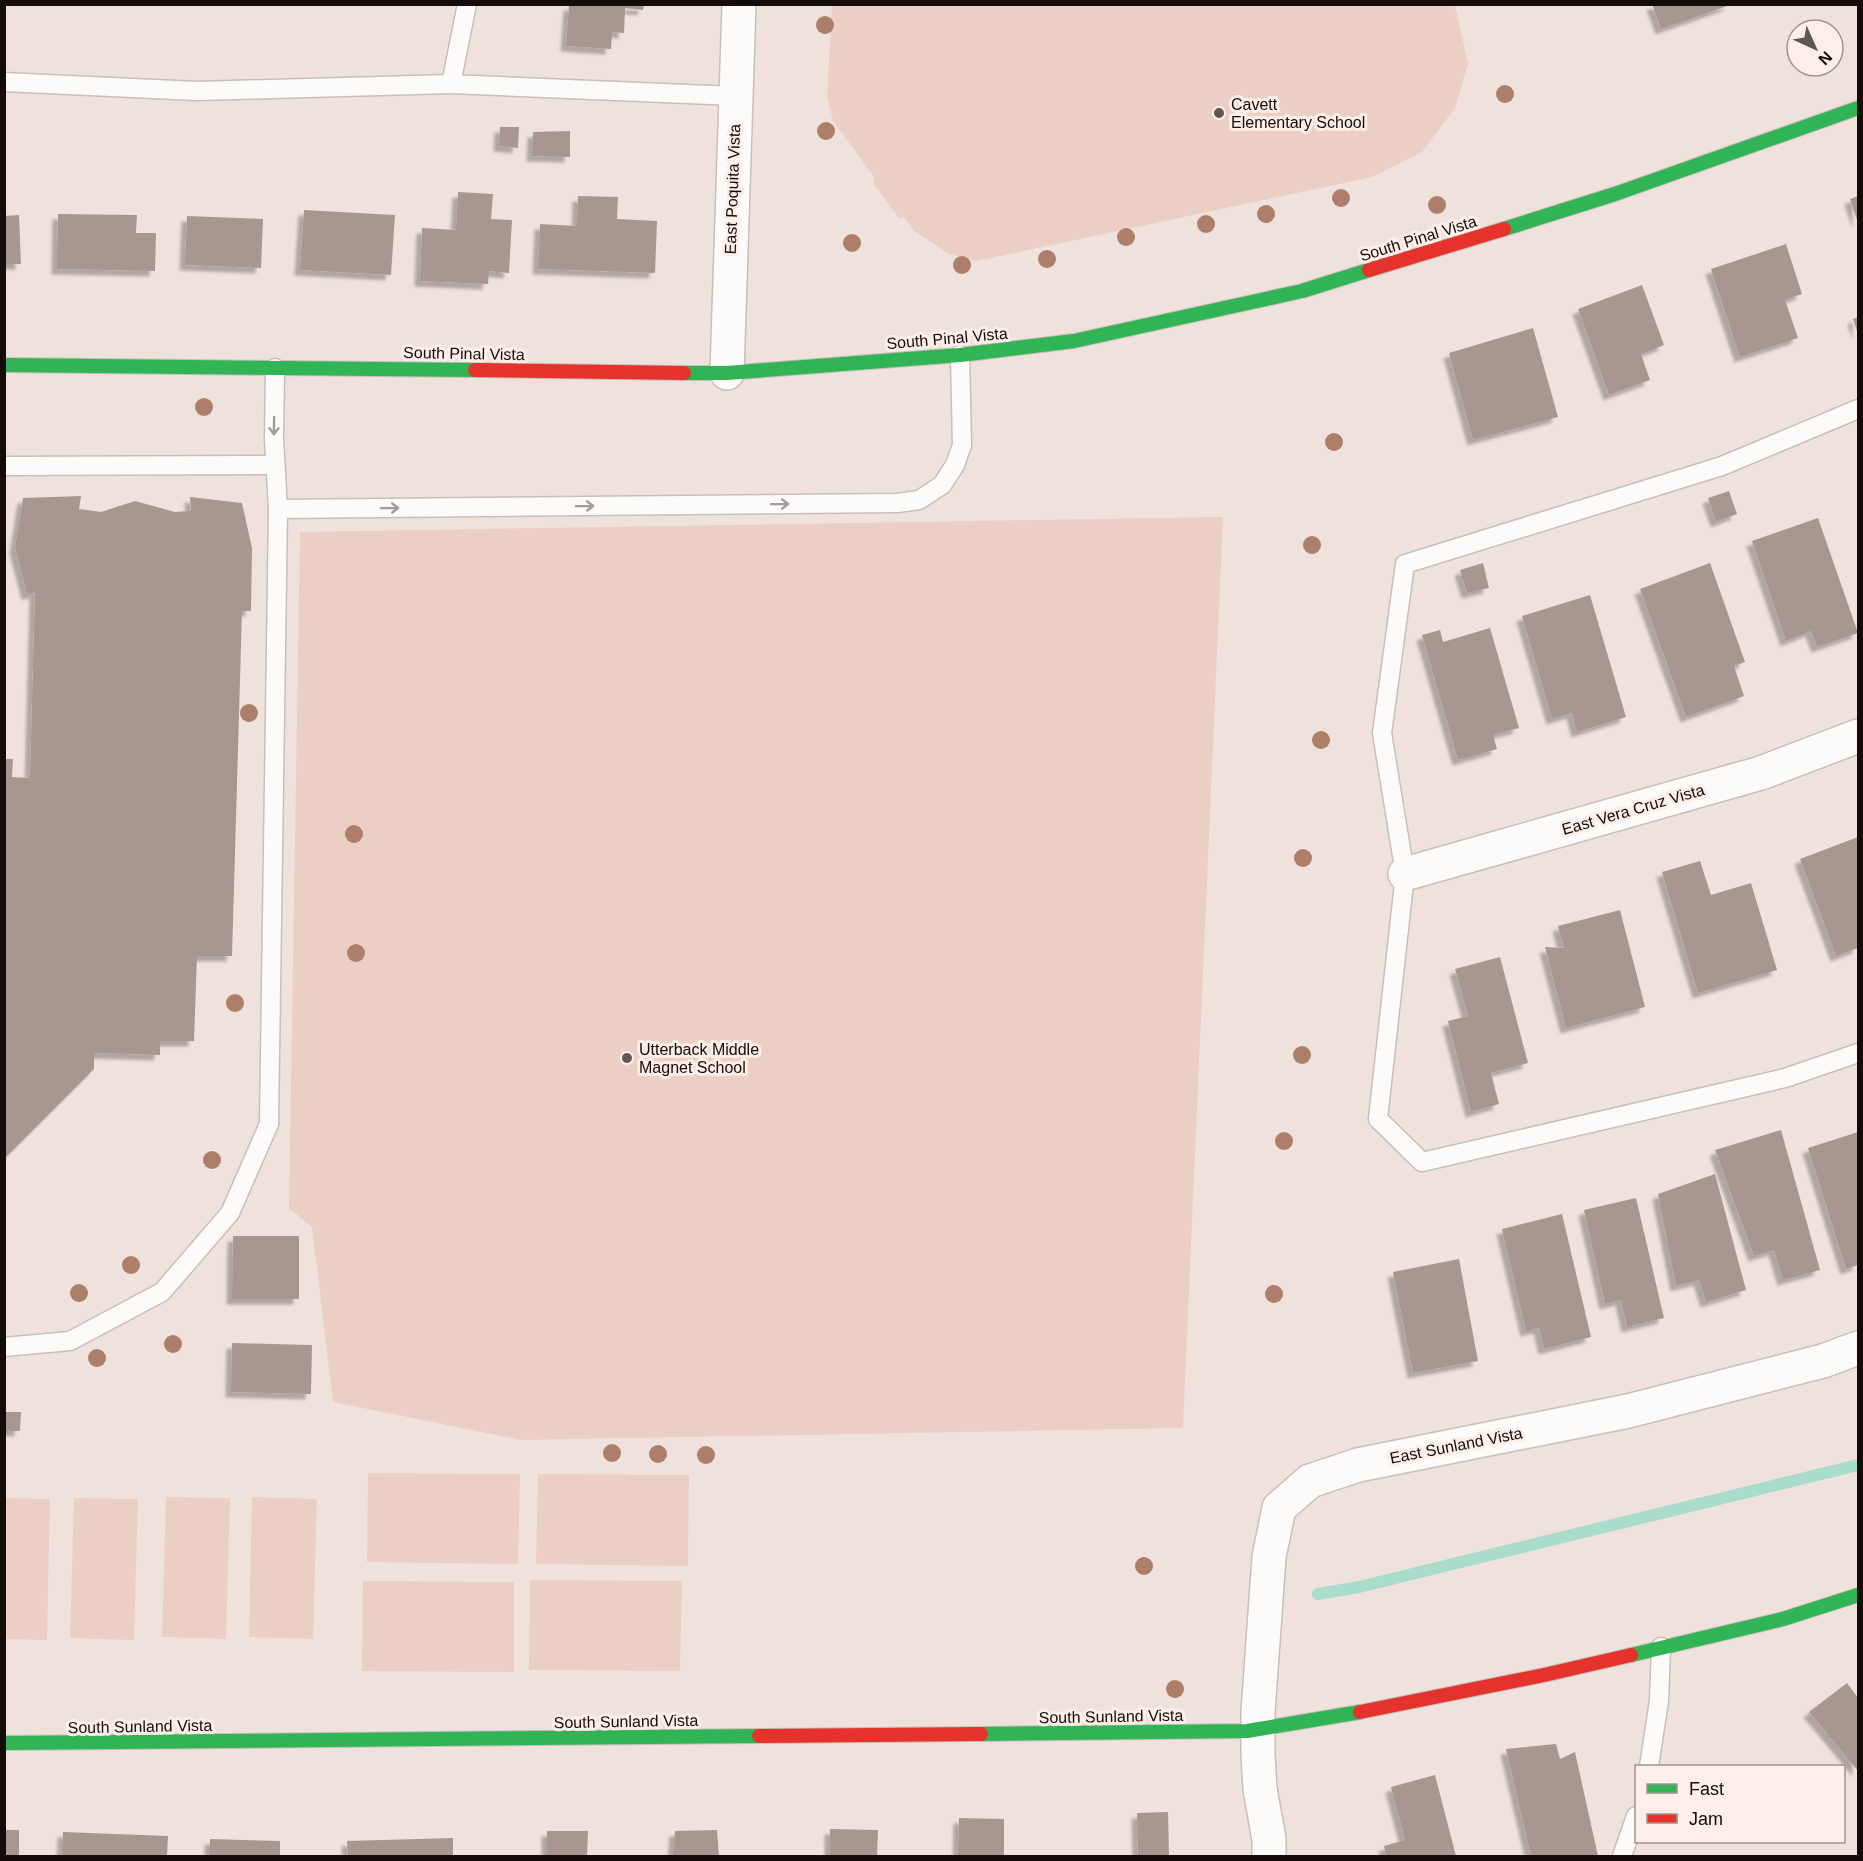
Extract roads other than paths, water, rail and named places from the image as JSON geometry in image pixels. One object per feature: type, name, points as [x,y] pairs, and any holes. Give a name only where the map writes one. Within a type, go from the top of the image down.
[{"type":"street","name":"East Poquita Vista","points":[[727,373],[739,4]]},
{"type":"street","name":"South Pinal Vista","points":[[4,365],[727,373],[960,355],[1074,341],[1302,291],[1615,194],[1858,108]]},
{"type":"street","name":"East Vera Cruz Vista","points":[[1405,874],[1761,773],[1858,736]]},
{"type":"street","name":"East Sunland Vista","points":[[1269,1857],[1269,1839],[1252,1731],[1269,1557],[1279,1508],[1310,1481],[1358,1465],[1628,1411],[1822,1361],[1858,1348]]},
{"type":"street","points":[[1252,1731],[1335,1717],[1544,1675],[1783,1619],[1858,1595]]},
{"type":"street","name":"South Sunland Vista","points":[[4,1743],[1252,1731]]},
{"type":"lane","points":[[452,84],[467,4]]},
{"type":"lane","points":[[4,82],[197,90],[452,84],[735,96]]},
{"type":"lane","points":[[278,509],[897,503],[919,500],[942,485],[955,465],[962,446],[960,355]]},
{"type":"lane","points":[[4,1347],[70,1341],[162,1292],[230,1213],[269,1124],[278,509],[275,465],[275,368]]},
{"type":"lane","points":[[1858,409],[1722,466],[1405,564],[1382,733],[1405,874],[1378,1119],[1422,1162],[1785,1078],[1858,1053]]},
{"type":"lane","points":[[4,466],[275,465]]},
{"type":"lane","points":[[1649,1765],[1659,1701],[1661,1647]]},
{"type":"lane","points":[[1622,1857],[1635,1819]]},
{"type":"waterway","points":[[1318,1594],[1359,1587],[1858,1465]]},
{"type":"place","name":"Cavett Elementary School","points":[[1219,113]]},
{"type":"place","name":"Utterback Middle Magnet School","points":[[627,1058]]}]
